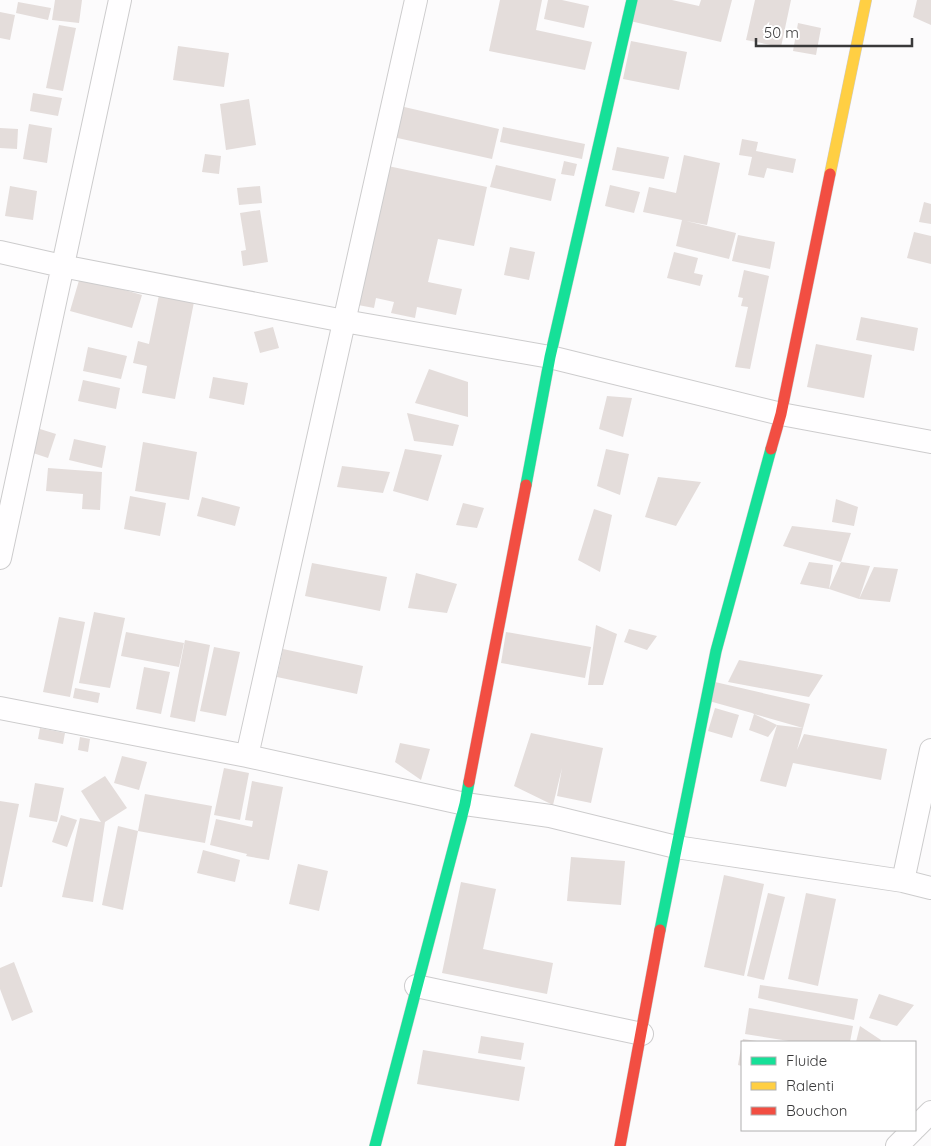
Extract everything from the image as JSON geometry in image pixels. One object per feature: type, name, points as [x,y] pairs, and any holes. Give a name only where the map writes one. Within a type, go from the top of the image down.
[{"type":"street","points":[[0,558],[120,0]]},
{"type":"street","points":[[247,756],[416,0]]},
{"type":"street","points":[[375,1146],[464,804],[550,356],[632,0]]},
{"type":"street","points":[[620,1146],[676,847],[716,651],[781,414],[866,0]]},
{"type":"street","points":[[0,252],[62,266],[344,321],[550,356],[781,414],[931,442]]},
{"type":"street","points":[[0,708],[247,756],[464,804],[550,816],[676,847],[903,881],[931,888]]},
{"type":"street","points":[[903,881],[931,750]]},
{"type":"street","points":[[416,986],[642,1034]]},
{"type":"street","points":[[916,1127],[931,1112]]},
{"type":"street","points":[[897,1146],[912,1131]]},
{"type":"building","points":[[55,0],[82,0],[79,23],[52,20]]},
{"type":"building","points":[[500,0],[542,0],[536,30],[592,42],[585,70],[489,51]]},
{"type":"building","points":[[548,0],[562,0],[589,6],[584,28],[544,19]]},
{"type":"building","points":[[635,0],[672,0],[699,6],[701,0],[732,0],[721,42],[630,21]]},
{"type":"building","points":[[755,0],[791,0],[781,47],[746,40]]},
{"type":"building","points":[[917,0],[931,0],[931,25],[913,17]]},
{"type":"building","points":[[18,2],[51,8],[48,20],[16,13]]},
{"type":"building","points":[[0,12],[15,15],[10,40],[0,38]]},
{"type":"building","points":[[798,23],[821,28],[816,55],[793,51]]},
{"type":"building","points":[[59,25],[76,28],[63,91],[46,88]]},
{"type":"building","points":[[631,41],[687,52],[679,90],[623,79]]},
{"type":"building","points":[[178,46],[229,53],[224,87],[173,80]]},
{"type":"building","points":[[33,93],[62,98],[58,116],[30,111]]},
{"type":"building","points":[[249,99],[256,145],[226,150],[220,104]]},
{"type":"building","points":[[400,106],[499,129],[492,159],[393,137]]},
{"type":"building","points":[[29,124],[52,128],[47,163],[23,159]]},
{"type":"building","points":[[503,127],[585,144],[582,159],[500,142]]},
{"type":"building","points":[[0,128],[18,129],[17,149],[0,148]]},
{"type":"building","points":[[742,139],[758,142],[756,151],[796,159],[793,173],[767,168],[764,178],[748,175],[752,157],[739,155]]},
{"type":"building","points":[[617,147],[669,157],[664,179],[612,170]]},
{"type":"building","points":[[205,154],[221,156],[219,174],[202,172]]},
{"type":"building","points":[[684,155],[720,163],[707,225],[686,221],[736,233],[729,259],[676,246],[682,220],[643,212],[649,187],[676,193]]},
{"type":"building","points":[[564,161],[577,164],[574,176],[561,174]]},
{"type":"building","points":[[496,165],[556,179],[551,201],[490,187]]},
{"type":"building","points":[[388,166],[487,187],[474,246],[438,239],[428,282],[462,289],[456,315],[417,307],[415,318],[391,313],[394,302],[376,298],[374,308],[358,305]]},
{"type":"building","points":[[610,185],[640,192],[634,213],[605,206]]},
{"type":"building","points":[[10,186],[37,191],[33,220],[5,216]]},
{"type":"building","points":[[260,186],[262,203],[239,205],[237,188]]},
{"type":"building","points":[[924,202],[931,204],[931,224],[919,222]]},
{"type":"building","points":[[260,210],[268,262],[243,266],[241,251],[246,250],[240,213]]},
{"type":"building","points":[[914,232],[931,236],[931,264],[907,258]]},
{"type":"building","points":[[738,235],[775,242],[770,269],[732,261]]},
{"type":"building","points":[[510,247],[535,252],[529,280],[504,275]]},
{"type":"building","points":[[674,252],[698,258],[694,273],[703,275],[700,286],[667,278]]},
{"type":"building","points":[[744,270],[769,276],[750,369],[735,367],[748,307],[741,306],[743,298],[738,297]]},
{"type":"building","points":[[80,277],[142,295],[132,328],[70,311]]},
{"type":"building","points":[[159,295],[194,302],[175,399],[142,393],[147,366],[133,363],[138,341],[149,344]]},
{"type":"building","points":[[861,317],[918,328],[914,351],[856,340]]},
{"type":"building","points":[[273,327],[279,348],[260,353],[254,332]]},
{"type":"building","points":[[816,344],[872,355],[864,398],[807,387]]},
{"type":"building","points":[[88,347],[127,356],[121,379],[83,371]]},
{"type":"building","points":[[429,369],[468,382],[468,417],[415,403]]},
{"type":"building","points":[[213,377],[248,383],[244,405],[209,398]]},
{"type":"building","points":[[83,380],[120,388],[116,409],[78,401]]},
{"type":"building","points":[[607,396],[632,398],[623,437],[599,429]]},
{"type":"building","points":[[407,413],[459,425],[453,446],[414,441]]},
{"type":"building","points":[[40,429],[56,434],[48,458],[33,453]]},
{"type":"building","points":[[74,439],[106,446],[102,468],[69,460]]},
{"type":"building","points":[[143,442],[197,452],[189,500],[135,491]]},
{"type":"building","points":[[405,449],[442,455],[428,501],[393,491]]},
{"type":"building","points":[[606,449],[629,454],[620,495],[597,486]]},
{"type":"building","points":[[342,466],[390,472],[383,493],[337,487]]},
{"type":"building","points":[[48,468],[102,472],[100,510],[82,509],[83,494],[46,491]]},
{"type":"building","points":[[658,477],[701,482],[676,526],[645,517]]},
{"type":"building","points":[[130,496],[166,503],[160,536],[124,529]]},
{"type":"building","points":[[202,497],[240,507],[235,526],[197,516]]},
{"type":"building","points":[[836,499],[858,507],[854,526],[832,522]]},
{"type":"building","points":[[463,503],[484,508],[477,528],[456,525]]},
{"type":"building","points":[[594,509],[612,515],[600,572],[578,560]]},
{"type":"building","points":[[792,526],[851,533],[841,562],[783,546]]},
{"type":"building","points":[[809,562],[833,565],[829,589],[800,584]]},
{"type":"building","points":[[841,562],[870,566],[859,599],[829,589]]},
{"type":"building","points":[[312,563],[387,577],[380,611],[305,596]]},
{"type":"building","points":[[874,567],[898,569],[890,602],[859,599]]},
{"type":"building","points":[[416,573],[457,584],[447,613],[408,608]]},
{"type":"building","points":[[94,612],[125,618],[110,688],[79,683]]},
{"type":"building","points":[[59,617],[85,622],[70,697],[43,692]]},
{"type":"building","points":[[596,625],[617,634],[603,685],[588,685]]},
{"type":"building","points":[[629,629],[657,636],[647,650],[624,642]]},
{"type":"building","points":[[126,632],[184,643],[179,667],[121,656]]},
{"type":"building","points":[[506,632],[591,647],[585,678],[501,663]]},
{"type":"building","points":[[185,640],[210,645],[195,722],[170,717]]},
{"type":"building","points":[[214,647],[240,652],[226,716],[200,711]]},
{"type":"building","points":[[283,649],[363,666],[357,694],[277,677]]},
{"type":"building","points":[[739,660],[823,675],[809,697],[728,682]]},
{"type":"building","points":[[144,667],[170,672],[161,714],[136,709]]},
{"type":"building","points":[[715,682],[810,704],[803,728],[709,701]]},
{"type":"building","points":[[75,688],[100,693],[98,703],[73,698]]},
{"type":"building","points":[[715,708],[739,715],[732,738],[708,731]]},
{"type":"building","points":[[754,714],[777,725],[768,737],[749,730]]},
{"type":"building","points":[[777,725],[803,728],[797,750],[804,734],[887,749],[881,780],[793,763],[786,787],[760,781]]},
{"type":"building","points":[[40,728],[65,733],[63,744],[38,739]]},
{"type":"building","points":[[531,733],[603,748],[591,803],[557,796],[562,768],[553,805],[514,786]]},
{"type":"building","points":[[80,737],[90,739],[88,752],[78,750]]},
{"type":"building","points":[[400,743],[430,749],[421,780],[395,762]]},
{"type":"building","points":[[122,756],[147,762],[139,790],[114,783]]},
{"type":"building","points":[[224,768],[249,773],[240,820],[214,815]]},
{"type":"building","points":[[105,776],[127,808],[105,822],[93,902],[62,897],[80,818],[101,822],[81,791]]},
{"type":"building","points":[[252,781],[283,787],[269,860],[246,856],[247,854],[210,845],[216,819],[252,827],[253,821],[245,820]]},
{"type":"building","points":[[35,783],[64,788],[57,822],[29,817]]},
{"type":"building","points":[[145,794],[212,806],[205,843],[138,831]]},
{"type":"building","points":[[0,801],[19,804],[2,887],[0,887]]},
{"type":"building","points":[[61,815],[77,820],[67,847],[52,842]]},
{"type":"building","points":[[118,826],[138,831],[123,910],[102,905]]},
{"type":"building","points":[[203,850],[240,860],[235,882],[197,873]]},
{"type":"building","points":[[571,857],[625,861],[621,905],[567,901]]},
{"type":"building","points":[[298,864],[328,871],[319,911],[289,904]]},
{"type":"building","points":[[724,875],[764,884],[744,976],[704,967]]},
{"type":"building","points":[[461,882],[496,889],[483,949],[553,963],[547,994],[442,973]]},
{"type":"building","points":[[768,893],[785,897],[764,980],[747,976]]},
{"type":"building","points":[[806,893],[836,899],[818,986],[788,979]]},
{"type":"building","points":[[14,962],[33,1012],[12,1021],[0,989],[0,968]]},
{"type":"building","points":[[760,985],[858,999],[854,1020],[758,998]]},
{"type":"building","points":[[879,994],[914,1005],[897,1026],[869,1018]]},
{"type":"building","points":[[749,1008],[853,1026],[850,1041],[789,1041],[745,1034]]},
{"type":"building","points":[[860,1026],[881,1040],[880,1041],[856,1041]]},
{"type":"building","points":[[481,1036],[524,1043],[521,1060],[478,1053]]},
{"type":"building","points":[[741,1048],[741,1066],[738,1065]]},
{"type":"building","points":[[423,1050],[525,1067],[519,1101],[417,1084]]},
{"type":"traffic: fast","points":[[526,485],[550,357],[632,0]]},
{"type":"traffic: fast","points":[[660,930],[716,651],[771,449]]},
{"type":"traffic: fast","points":[[375,1146],[465,804],[469,782]]},
{"type":"traffic: slow","points":[[830,174],[866,0]]},
{"type":"traffic: jam","points":[[771,449],[781,414],[830,174]]},
{"type":"traffic: jam","points":[[469,782],[526,485]]},
{"type":"traffic: jam","points":[[620,1146],[660,930]]}]
